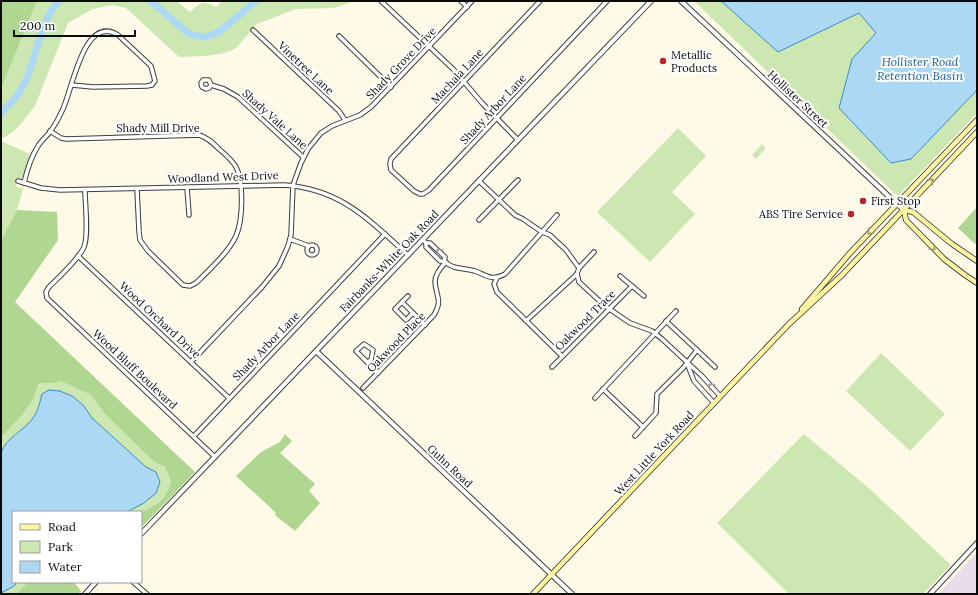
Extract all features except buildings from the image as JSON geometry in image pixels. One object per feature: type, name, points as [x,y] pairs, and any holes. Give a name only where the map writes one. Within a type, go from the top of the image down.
[{"type":"main road","name":"West Little York Road","points":[[533,594],[789,324],[835,270],[977,120]]},
{"type":"main road","name":"West Little York Road","points":[[789,324],[842,275],[977,132]]},
{"type":"main road","name":"Hollister Street","points":[[897,204],[904,210],[913,212],[952,244],[977,261]]},
{"type":"main road","name":"Hollister Street","points":[[904,210],[906,220],[944,259],[965,276],[977,283]]},
{"type":"street","points":[[381,1],[452,69],[496,119],[518,140]]},
{"type":"street","points":[[461,1],[467,7]]},
{"type":"street","name":"Shady Grove Drive","points":[[192,362],[269,280],[284,256],[290,240],[293,186],[308,149],[321,133],[345,120],[360,115],[375,104],[472,1]]},
{"type":"street","name":"Machala Lane","points":[[390,164],[393,157],[540,1]]},
{"type":"street","name":"Shady Arbor Lane","points":[[390,164],[391,170],[414,191],[423,194],[429,190],[607,1]]},
{"type":"street","name":"Fairbanks-White Oak Road","points":[[142,533],[408,255],[425,241],[479,181],[651,1]]},
{"type":"street","name":"Hollister Street","points":[[681,1],[897,204]]},
{"type":"street","name":"Vinetree Lane","points":[[253,30],[339,111],[345,120]]},
{"type":"street","points":[[24,183],[29,166],[37,148],[50,132],[66,103],[79,63],[87,44],[96,36],[108,32],[118,35],[151,66],[155,81],[152,85],[93,87],[72,85]]},
{"type":"street","points":[[339,36],[391,87]]},
{"type":"street","name":"Shady Vale Lane","points":[[212,85],[224,89],[238,97],[304,157]]},
{"type":"street","name":"Shady Mill Drive","points":[[50,132],[66,139],[203,136],[210,140],[233,163],[239,174],[241,185],[241,218],[236,236],[229,248],[196,283],[190,286],[183,285],[145,247],[139,237],[137,189]]},
{"type":"street","points":[[479,220],[518,180]]},
{"type":"street","name":"Woodland West Drive","points":[[18,181],[41,188],[85,190],[241,185],[293,186],[316,191],[341,201],[363,214],[408,255]]},
{"type":"street","points":[[479,181],[515,215],[542,232],[550,235],[561,244],[579,268]]},
{"type":"street","points":[[187,187],[189,215]]},
{"type":"street","points":[[78,256],[84,246],[86,238],[85,190]]},
{"type":"street","points":[[425,241],[426,247],[440,261],[445,261],[452,266],[475,271],[490,278],[497,278],[505,274],[557,215]]},
{"type":"street","name":"Shady Arbor Lane","points":[[194,436],[385,234]]},
{"type":"street","points":[[290,240],[308,246]]},
{"type":"street","points":[[425,241],[430,243],[445,257],[445,261]]},
{"type":"street","points":[[526,322],[577,274],[579,268],[594,252]]},
{"type":"street","name":"Wood Bluff Boulevard","points":[[78,256],[49,287],[46,292],[47,298],[215,457]]},
{"type":"street","name":"Wood Orchard Drive","points":[[78,256],[229,398]]},
{"type":"street","name":"Oakwood Place","points":[[363,388],[434,316],[440,300],[435,280],[439,269],[445,261]]},
{"type":"street","points":[[577,274],[579,282],[610,309],[630,323],[655,333],[687,362],[720,396]]},
{"type":"street","points":[[620,276],[644,296]]},
{"type":"street","points":[[497,278],[494,284],[497,292],[562,356]]},
{"type":"street","name":"Oakwood Trace","points":[[552,367],[632,286]]},
{"type":"street","points":[[408,296],[395,310],[406,320],[413,313]]},
{"type":"street","points":[[402,302],[425,325]]},
{"type":"street","points":[[595,398],[676,311]]},
{"type":"street","points":[[666,321],[716,366]]},
{"type":"street","points":[[368,362],[371,360],[373,350],[364,344],[356,351],[378,373]]},
{"type":"street","points":[[635,436],[656,413],[657,394],[683,368],[697,350]]},
{"type":"street","name":"Guhn Road","points":[[316,351],[572,594]]},
{"type":"street","points":[[687,362],[694,381],[714,403]]},
{"type":"street","points":[[603,389],[643,427]]},
{"type":"street","points":[[930,594],[977,543]]},
{"type":"street","points":[[84,594],[95,583]]},
{"type":"street","points":[[134,583],[147,594]]},
{"type":"shaded area","points":[[977,552],[977,594],[938,594]]},
{"type":"green space","points":[[1,1],[37,1],[1,89]]},
{"type":"green space","points":[[37,1],[177,1],[190,12],[202,3],[208,3],[216,7],[222,1],[355,1],[334,8],[296,9],[257,24],[236,48],[225,53],[206,56],[179,57],[126,8],[113,5],[93,9],[68,23],[35,106],[13,132],[1,139],[1,89]]},
{"type":"green space","name":"Hollister Road Retention Basin","points":[[694,1],[977,1],[977,113],[900,194],[896,195]]},
{"type":"green space","points":[[678,128],[706,156],[672,192],[695,214],[650,262],[597,212]]},
{"type":"green space","points":[[1,141],[30,154],[24,177],[18,179],[15,186],[23,189],[17,210],[1,240]]},
{"type":"green space","points":[[762,144],[766,148],[756,159],[752,155]]},
{"type":"green space","points":[[977,207],[977,242],[975,244],[958,228]]},
{"type":"green space","points":[[17,210],[57,212],[58,240],[15,302],[195,472],[142,527],[142,512],[158,503],[164,497],[171,482],[165,467],[153,461],[105,414],[91,395],[61,381],[54,383],[39,383],[33,399],[22,415],[1,437],[1,240]]},
{"type":"green space","points":[[881,353],[945,414],[910,451],[846,391]]},
{"type":"green space","points":[[61,380],[91,395],[105,414],[153,461],[165,467],[171,482],[164,497],[158,503],[142,512],[142,511],[12,511],[12,583],[27,583],[16,594],[1,594],[1,437],[28,406],[39,383],[54,383]]},
{"type":"green space","points":[[285,434],[292,441],[280,453],[315,484],[309,491],[320,503],[295,531],[276,516],[275,512],[236,476],[261,452],[280,442]]},
{"type":"green space","points":[[804,434],[871,490],[951,565],[923,594],[789,594],[717,523]]},
{"type":"green space","points":[[27,583],[75,583],[81,591],[78,594],[16,594]]},
{"type":"water","name":"Hollister Road Retention Basin","points":[[721,1],[977,1],[977,90],[911,159],[891,163],[839,108],[852,59],[876,33],[859,13],[778,52]]},
{"type":"water","points":[[49,390],[60,391],[72,396],[83,405],[92,418],[146,467],[156,472],[160,482],[156,493],[144,503],[129,511],[12,511],[12,583],[16,583],[14,586],[1,593],[1,453],[3,447],[11,438],[25,427],[33,418],[38,409],[42,394]]},
{"type":"waterway","points":[[1,113],[22,88],[47,19],[52,9],[59,1]]},
{"type":"waterway","points":[[151,1],[189,34],[204,37],[219,32],[256,1]]},
{"type":"place","name":"Metallic Products","points":[[663,61]]},
{"type":"place","name":"First Stop","points":[[863,201]]},
{"type":"place","name":"ABS Tire Service","points":[[851,214]]}]
